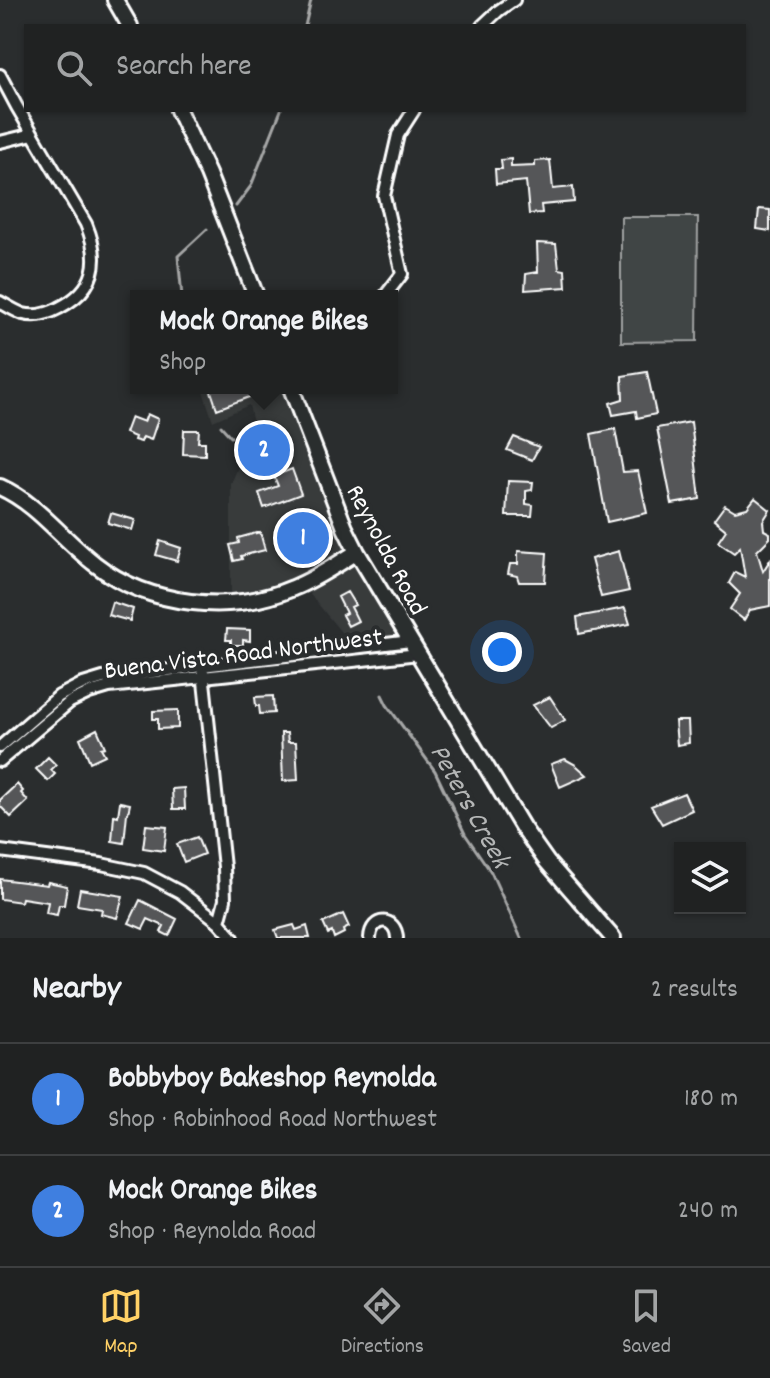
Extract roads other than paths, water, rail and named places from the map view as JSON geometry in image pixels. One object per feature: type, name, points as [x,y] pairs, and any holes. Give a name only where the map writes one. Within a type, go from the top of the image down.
[{"type":"main road","points":[[115,0],[129,24]]},
{"type":"main road","points":[[179,112],[227,217],[254,290]]},
{"type":"main road","name":"Reynolda Road","points":[[293,394],[357,552],[536,846],[613,938]]},
{"type":"main road","points":[[0,487],[24,500],[97,566],[133,587],[171,599],[214,604],[276,595],[312,579],[357,552]]},
{"type":"street","points":[[484,24],[514,0]]},
{"type":"street","points":[[0,75],[5,96],[21,106],[33,134],[86,224],[95,250],[94,270],[78,297],[50,313],[23,314],[0,302]]},
{"type":"street","points":[[390,290],[402,274],[384,196],[398,135],[413,112]]},
{"type":"street","points":[[0,142],[33,134]]},
{"type":"street","name":"Buena Vista Road Northwest","points":[[0,747],[59,696],[80,685],[115,676],[203,671],[415,648]]},
{"type":"street","points":[[203,671],[224,867],[225,900],[219,922]]},
{"type":"street","name":"Buena Vista Road Northwest","points":[[0,761],[70,702],[89,693],[203,671]]},
{"type":"street","points":[[0,851],[101,864],[144,873],[180,892],[219,922],[233,938]]},
{"type":"street","points":[[370,938],[374,926],[384,921],[395,928],[397,938]]},
{"type":"waterway","name":"Peters Creek","points":[[305,24],[311,0]]},
{"type":"waterway","name":"Peters Creek","points":[[236,206],[251,186],[280,112]]},
{"type":"waterway","name":"Peters Creek","points":[[181,290],[178,256],[207,229]]},
{"type":"waterway","name":"Peters Creek","points":[[221,426],[231,437]]},
{"type":"waterway","name":"Peters Creek","points":[[382,695],[435,771],[465,834],[491,872],[521,938]]},
{"type":"place","name":"Mock Orange Bikes","points":[[264,450]]},
{"type":"place","name":"Bobbyboy Bakeshop Reynolda","points":[[303,538]]}]
